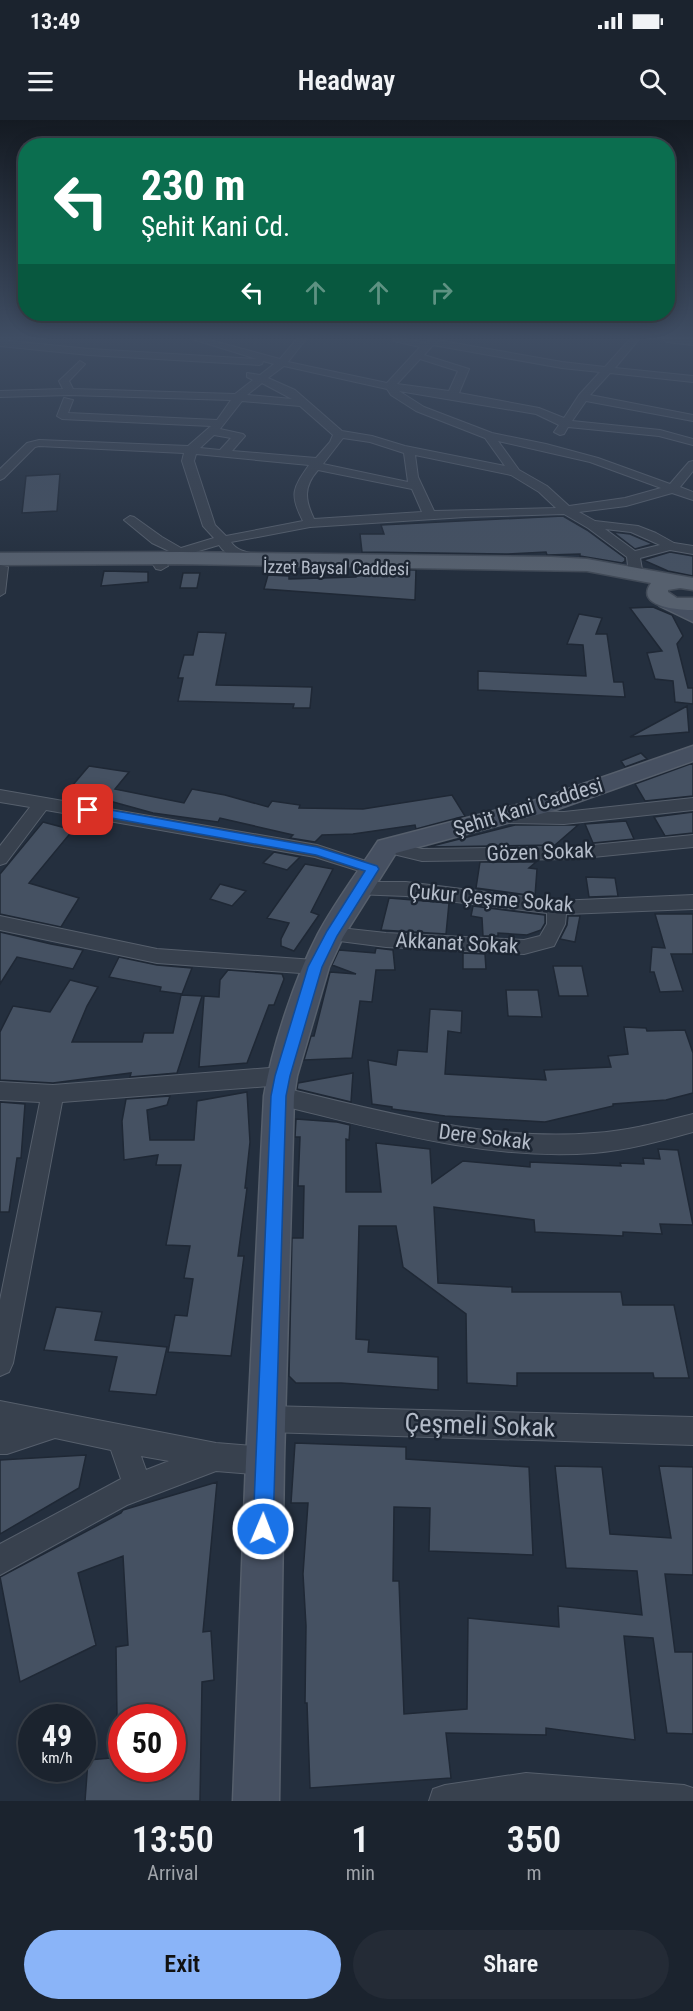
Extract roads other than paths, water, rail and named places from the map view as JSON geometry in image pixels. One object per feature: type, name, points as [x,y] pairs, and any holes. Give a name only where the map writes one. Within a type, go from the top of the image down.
[{"type":"main road","name":"İzzet Baysal Caddesi","points":[[202,562],[260,559],[635,565],[690,584]]},
{"type":"main road","name":"İzzet Baysal Caddesi","points":[[1,565],[202,562],[576,573],[634,585],[667,602]]},
{"type":"main road","points":[[690,584],[668,582],[658,587],[658,595],[693,616]]},
{"type":"main road","points":[[667,602],[680,605],[693,604]]},
{"type":"main road","name":"Şehit Kani Caddesi","points":[[373,869],[509,817],[693,753]]},
{"type":"main road","points":[[256,1801],[265,1461],[280,1086],[315,967],[331,934],[373,869]]},
{"type":"street","points":[[95,417],[220,423]]},
{"type":"street","points":[[224,417],[191,450],[188,461],[209,526],[223,540],[228,549],[260,559]]},
{"type":"street","points":[[323,417],[329,427],[339,434],[372,439],[409,450],[515,472],[543,489],[566,510],[592,525],[635,565],[670,546]]},
{"type":"street","points":[[442,417],[489,436],[546,447],[594,460],[693,496]]},
{"type":"street","points":[[553,417],[567,424],[660,433],[693,442]]},
{"type":"street","points":[[546,447],[571,417]]},
{"type":"street","points":[[191,470],[203,460],[223,454],[239,436],[211,431]]},
{"type":"street","points":[[310,523],[300,501],[302,487],[315,464],[336,444],[339,434]]},
{"type":"street","points":[[489,436],[515,472]]},
{"type":"street","points":[[0,476],[31,445],[39,443],[191,450],[315,464],[417,487]]},
{"type":"street","points":[[409,450],[412,477],[429,515]]},
{"type":"street","points":[[160,562],[223,540],[310,523],[429,515],[552,512],[626,502],[672,489],[693,464]]},
{"type":"street","points":[[130,520],[181,554]]},
{"type":"street","points":[[592,525],[633,528],[656,536],[670,546],[693,550]]},
{"type":"street","points":[[202,562],[209,549],[223,540]]},
{"type":"street","points":[[0,593],[1,565]]},
{"type":"street","points":[[0,796],[317,851],[373,869]]},
{"type":"street","points":[[0,859],[43,802]]},
{"type":"street","points":[[509,817],[564,818],[693,804]]},
{"type":"street","name":"Gözen Sokak","points":[[373,869],[422,855],[573,853],[693,841]]},
{"type":"street","name":"Çukur Çeşme Sokak","points":[[373,869],[406,890],[557,908],[693,902]]},
{"type":"street","name":"Akkanat Sokak","points":[[331,934],[386,940],[524,947],[546,941],[556,924],[557,908]]},
{"type":"street","points":[[0,923],[157,956],[315,967]]},
{"type":"street","name":"Dere Sokak","points":[[0,1091],[53,1094],[280,1086],[453,1135],[549,1145],[595,1143],[636,1137],[693,1123]]},
{"type":"street","points":[[0,1363],[53,1094]]},
{"type":"street","points":[[0,1414],[216,1457],[265,1461]]},
{"type":"street","name":"Çeşmeli Sokak","points":[[267,1419],[693,1431]]},
{"type":"street","points":[[0,1440],[8,1440],[53,1426]]},
{"type":"street","points":[[121,1439],[138,1487]]},
{"type":"street","points":[[0,1560],[119,1494],[216,1457]]},
{"type":"street","points":[[445,1801],[526,1789],[684,1801]]}]
